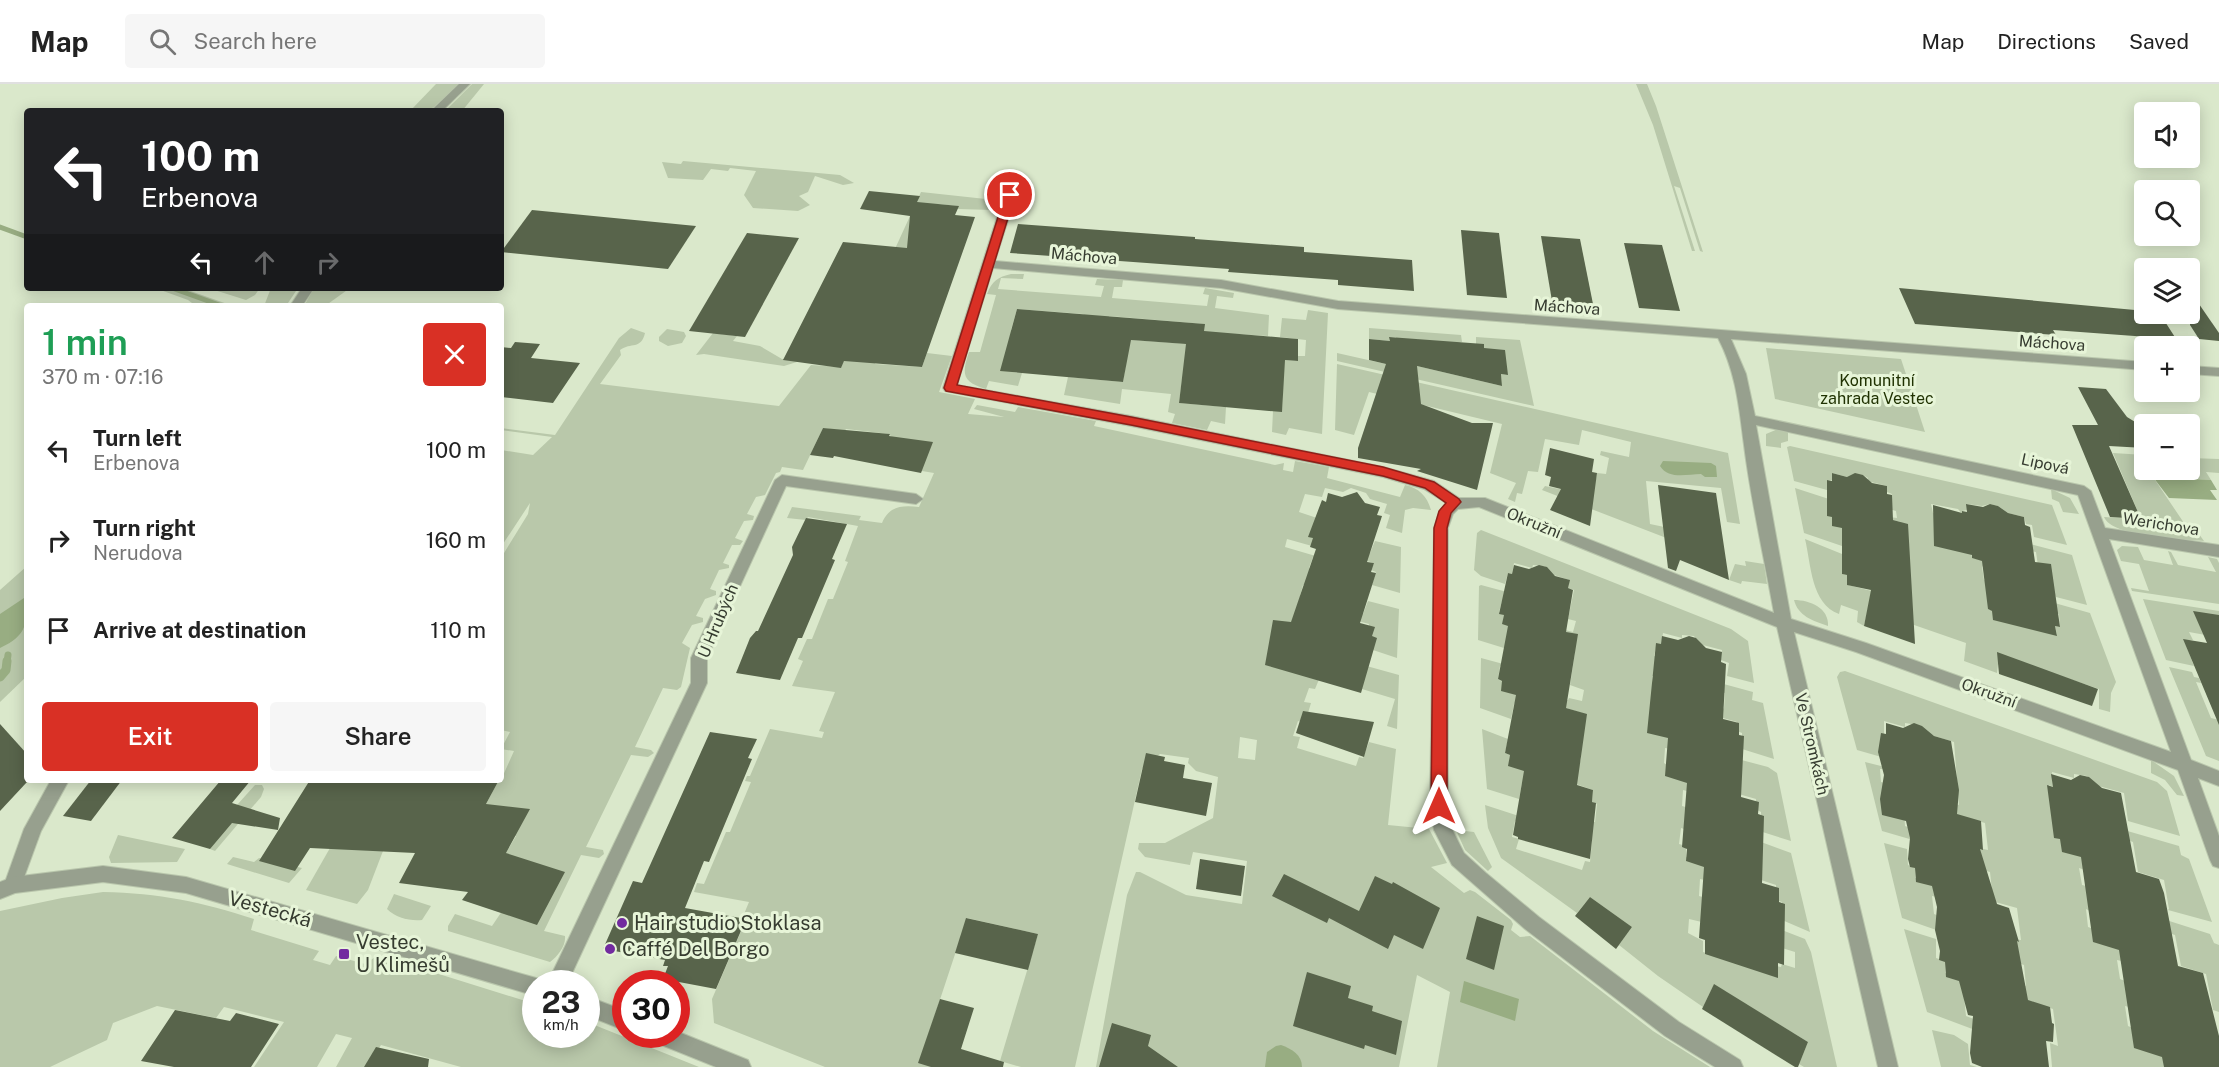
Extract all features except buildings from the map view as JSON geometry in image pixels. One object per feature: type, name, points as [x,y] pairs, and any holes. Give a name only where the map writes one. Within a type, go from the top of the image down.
[{"type":"street","points":[[439,108],[465,84]]},
{"type":"street","points":[[1010,195],[950,388],[1131,421],[1383,472],[1429,485],[1455,502],[1445,511],[1441,528],[1439,806],[1443,830],[1458,859],[1532,923],[1672,1029],[1733,1067]]},
{"type":"street","name":"Máchova","points":[[988,264],[1221,284],[1338,305],[2134,365]]},
{"type":"street","name":"Ve Stromkách","points":[[1723,335],[1735,357],[1750,419],[1751,444],[1784,622],[1888,1067]]},
{"type":"street","points":[[2200,371],[2219,372]]},
{"type":"street","name":"Lipová","points":[[1750,419],[2084,491],[2184,765]]},
{"type":"street","name":"U Hrubých","points":[[564,970],[695,692],[699,683],[699,658],[782,480],[916,499]]},
{"type":"street","name":"Okružní","points":[[1455,502],[1480,502],[1784,622],[1860,647],[2219,778]]},
{"type":"street","name":"Werichova","points":[[2098,532],[2219,552]]},
{"type":"street","points":[[2184,765],[2219,860]]},
{"type":"street","points":[[6,888],[58,783]]},
{"type":"street","name":"Vestecká","points":[[6,888],[103,874],[186,885],[522,983]]},
{"type":"street","points":[[690,1047],[741,1067]]},
{"type":"green space","points":[[436,84],[460,84],[432,108],[413,108]]},
{"type":"green space","points":[[472,84],[484,84],[464,108],[448,108]]},
{"type":"green space","points":[[1636,84],[1647,84],[1656,106],[1703,252],[1700,251],[1680,188],[1674,186],[1695,251],[1692,251],[1653,125]]},
{"type":"green space","points":[[683,161],[840,175],[854,183],[843,185],[815,176],[808,192],[799,196],[810,205],[798,211],[753,208],[744,195],[756,171],[730,168],[728,171],[711,169],[703,180],[668,178],[662,162],[681,164]]},
{"type":"green space","points":[[921,192],[995,200],[992,210],[958,209],[958,206],[938,204],[875,364],[922,367],[927,353],[952,356],[939,392],[975,399],[968,414],[1004,417],[974,409],[977,405],[1015,412],[1018,407],[1096,421],[1094,426],[1275,465],[1284,463],[1283,470],[1293,472],[1295,461],[1329,467],[1327,478],[1400,497],[1405,485],[1418,491],[1425,497],[1431,510],[1413,508],[1405,510],[1402,533],[1386,528],[1390,515],[1384,513],[1387,504],[1370,499],[1366,493],[1351,488],[1343,492],[1325,488],[1322,497],[1305,494],[1299,512],[1320,519],[1312,546],[1287,539],[1285,547],[1319,557],[1313,557],[1309,568],[1313,569],[1308,586],[1303,585],[1300,596],[1320,677],[1315,689],[1309,688],[1304,702],[1311,703],[1305,723],[1298,721],[1293,736],[1300,737],[1297,748],[1356,766],[1359,757],[1363,758],[1369,742],[1396,749],[1388,825],[1429,829],[1447,863],[1431,867],[1464,893],[1470,890],[1475,892],[1511,920],[1513,924],[1511,930],[1520,937],[1530,936],[1653,1031],[1710,1067],[1437,1067],[1450,992],[1417,975],[1399,1067],[1096,1067],[1127,895],[1136,872],[1186,895],[1242,904],[1247,861],[1193,852],[1190,865],[1145,857],[1138,849],[1139,843],[1165,843],[1213,818],[1218,777],[1196,771],[1188,763],[1189,758],[1160,754],[1142,769],[1075,1067],[1021,1067],[1000,1061],[1038,934],[967,918],[920,1060],[944,1067],[825,1067],[714,1023],[712,999],[748,915],[744,914],[749,902],[694,892],[697,883],[704,884],[726,832],[730,832],[751,782],[745,781],[747,776],[750,776],[770,729],[822,738],[824,732],[819,731],[835,692],[792,686],[803,661],[798,659],[807,639],[812,639],[828,599],[833,599],[848,562],[845,561],[858,526],[808,517],[806,520],[787,518],[792,507],[861,516],[859,520],[882,523],[892,510],[907,506],[919,507],[934,473],[922,471],[889,434],[846,429],[845,431],[823,428],[803,470],[782,467],[780,472],[776,473],[765,495],[756,497],[747,514],[754,516],[753,520],[744,521],[735,538],[743,541],[740,545],[732,545],[723,563],[729,565],[729,568],[719,570],[710,589],[716,591],[716,595],[705,599],[696,616],[703,618],[703,622],[692,625],[682,643],[690,648],[681,687],[677,690],[663,688],[635,747],[651,750],[654,753],[648,757],[631,755],[586,847],[603,850],[604,854],[599,858],[581,855],[544,931],[565,936],[559,954],[550,962],[448,931],[448,926],[455,914],[492,926],[529,871],[506,853],[516,836],[472,830],[497,783],[504,783],[504,773],[514,751],[504,749],[504,743],[510,732],[504,731],[504,553],[528,514],[530,503],[504,542],[504,450],[533,455],[552,437],[504,430],[504,428],[555,435],[619,338],[631,328],[645,333],[641,342],[620,350],[621,355],[600,384],[779,406],[811,365],[841,367]],"holes":[[[1240,737],[1257,740],[1255,760],[1238,758]]]},
{"type":"green space","points":[[1011,274],[1024,274],[1023,279],[1001,278],[998,289],[1101,297],[1104,286],[1095,285],[1097,279],[1123,280],[1122,287],[1114,287],[1112,298],[1207,306],[1209,295],[1203,294],[1205,288],[1234,293],[1233,298],[1217,296],[1215,308],[1269,315],[1268,336],[1237,334],[1235,356],[1298,361],[1298,356],[1305,356],[1306,340],[1280,337],[1282,318],[1306,320],[1308,310],[1328,313],[1322,434],[1289,428],[1286,435],[1272,432],[1273,411],[1282,411],[1283,388],[1182,379],[1179,403],[1226,407],[1225,424],[1211,421],[1207,430],[1172,423],[1175,414],[1168,412],[1171,394],[1122,389],[1120,404],[1064,395],[1068,377],[1123,382],[1126,364],[1012,372],[1022,373],[1018,386],[989,381],[986,389],[972,383],[966,376],[967,359],[969,352],[980,352],[996,295],[987,294],[996,280],[999,278]],"holes":[[[1017,309],[1083,314],[1084,315],[1072,335],[1011,330]],[[1109,316],[1204,324],[1202,345],[1104,338]]]},
{"type":"green space","points":[[163,291],[190,291],[224,303],[192,303]]},
{"type":"green space","points":[[218,291],[258,291],[246,300]]},
{"type":"green space","points":[[270,291],[296,291],[288,303],[265,303]]},
{"type":"green space","points":[[312,291],[346,291],[329,303],[306,303]]},
{"type":"green space","points":[[1369,328],[1461,335],[1462,342],[1440,345],[1440,341],[1419,343],[1418,339],[1397,341],[1396,337],[1390,337],[1390,341],[1369,339]]},
{"type":"green space","points":[[667,329],[684,332],[686,336],[682,343],[668,346],[659,341],[659,337]]},
{"type":"green space","points":[[713,333],[737,336],[733,341],[760,346],[782,359],[800,361],[784,366],[704,354],[696,355]]},
{"type":"green space","points":[[1476,337],[1520,340],[1534,406],[1337,361],[1337,353],[1417,371],[1417,366],[1502,386],[1501,374],[1507,375],[1483,344],[1476,344]]},
{"type":"green space","name":"Komunitní zahrada Vestec","points":[[1766,348],[1901,359],[1925,432],[1775,399]]},
{"type":"green space","points":[[1337,364],[1728,453],[1740,524],[1727,522],[1721,488],[1646,481],[1650,524],[1669,528],[1669,539],[1542,490],[1545,486],[1578,493],[1596,479],[1597,473],[1606,474],[1609,458],[1600,455],[1601,451],[1629,457],[1631,442],[1582,430],[1579,445],[1545,439],[1538,472],[1528,471],[1522,494],[1517,493],[1515,502],[1508,499],[1516,483],[1490,473],[1502,424],[1369,392],[1354,435],[1335,430]]},
{"type":"green space","points":[[1778,429],[1788,430],[1788,441],[1781,443],[1781,448],[1766,446],[1766,434]]},
{"type":"green space","points":[[1787,447],[2052,505],[2067,545],[2034,537],[2032,525],[2026,524],[2024,517],[2008,513],[1998,506],[1967,504],[1967,510],[1962,511],[1963,515],[1958,509],[1931,504],[1933,513],[1968,522],[1972,558],[1987,561],[1982,567],[1984,580],[1989,581],[1988,609],[2057,635],[2055,626],[2060,627],[2059,614],[2052,612],[2051,602],[2090,613],[2116,682],[2111,693],[2110,712],[2099,709],[2099,689],[1999,655],[1997,673],[1964,661],[1966,643],[1868,609],[1864,626],[1857,622],[1858,611],[1841,605],[1839,614],[1830,609],[1823,602],[1814,582],[1805,539],[1847,556],[1842,574],[1847,575],[1848,585],[1907,600],[1901,522],[1889,519],[1889,517],[1897,518],[1896,511],[1889,509],[1892,505],[1892,494],[1887,492],[1887,486],[1867,481],[1868,478],[1863,475],[1851,478],[1832,473],[1832,480],[1827,480],[1827,490],[1794,481]]},
{"type":"green space","points":[[2113,453],[2134,454],[2134,480],[2155,480],[2184,523],[2141,519]]},
{"type":"green space","points":[[2200,458],[2219,459],[2219,473],[2206,472],[2211,480],[2200,479]]},
{"type":"green space","points":[[1795,488],[1832,500],[1833,524],[1846,528],[1842,546],[1804,533]]},
{"type":"green space","points":[[2051,489],[2070,498],[2079,514],[2063,512],[2059,502],[2052,499]]},
{"type":"green space","points":[[2104,517],[2139,519],[2143,527],[2196,530],[2204,541],[2133,533],[2110,524]]},
{"type":"green space","points":[[1481,530],[1731,629],[1748,641],[1754,683],[1727,676],[1729,663],[1721,660],[1722,650],[1699,644],[1694,636],[1682,635],[1682,638],[1663,633],[1661,645],[1657,644],[1654,656],[1660,657],[1657,676],[1652,676],[1652,687],[1669,703],[1672,749],[1665,748],[1664,763],[1692,781],[1691,792],[1683,790],[1682,806],[1689,808],[1687,830],[1681,828],[1679,844],[1686,846],[1686,857],[1709,864],[1709,881],[1700,879],[1699,896],[1706,898],[1706,923],[1689,919],[1688,933],[1703,941],[1703,952],[1776,976],[1776,966],[1781,967],[1782,964],[1795,968],[1795,952],[1782,948],[1777,928],[1805,939],[1811,952],[1837,1067],[1804,1067],[1799,1064],[1808,1042],[1714,985],[1703,1007],[1619,945],[1632,927],[1590,897],[1577,913],[1501,858],[1488,828],[1485,805],[1522,817],[1522,823],[1515,821],[1512,837],[1519,839],[1516,849],[1582,870],[1585,861],[1590,862],[1592,842],[1590,821],[1595,822],[1597,804],[1592,802],[1593,790],[1573,783],[1581,759],[1582,713],[1563,707],[1564,700],[1569,698],[1582,701],[1584,690],[1570,685],[1575,652],[1558,638],[1565,630],[1573,632],[1576,621],[1568,619],[1574,590],[1568,588],[1569,580],[1548,573],[1549,570],[1544,566],[1533,565],[1532,568],[1514,563],[1512,574],[1508,573],[1505,584],[1481,576],[1474,570],[1477,533]]},
{"type":"green space","points":[[1375,541],[1401,547],[1400,593],[1372,585],[1376,572],[1371,570],[1374,563],[1363,560],[1365,553],[1370,553]]},
{"type":"green space","points":[[2030,544],[2072,555],[2087,605],[2056,597],[2038,566],[2036,552],[2031,551]]},
{"type":"green space","points":[[2122,546],[2138,547],[2144,560],[2173,565],[2168,551],[2171,552],[2178,565],[2216,572],[2208,557],[2217,559],[2219,563],[2219,604],[2132,591],[2131,588],[2149,591],[2139,564],[2121,561],[2117,550]]},
{"type":"green space","points":[[1745,561],[1764,564],[1767,584],[1742,581],[1741,584],[1729,580],[1735,564],[1746,566]]},
{"type":"green space","points":[[24,569],[24,679],[0,702],[0,590]]},
{"type":"green space","points":[[1479,586],[1507,592],[1506,602],[1502,601],[1499,612],[1504,615],[1503,623],[1513,627],[1504,648],[1478,640]]},
{"type":"green space","points":[[2143,599],[2219,611],[2219,645],[2211,636],[2189,632],[2193,640],[2184,640],[2194,666],[2166,660]]},
{"type":"green space","points":[[1794,600],[1817,606],[1825,614],[1828,626],[1803,614]]},
{"type":"green space","points":[[1368,601],[1399,609],[1397,658],[1367,648],[1369,624],[1358,621],[1359,613],[1363,614]]},
{"type":"green space","points":[[1481,658],[1507,665],[1500,666],[1498,679],[1523,695],[1514,704],[1511,719],[1480,708]]},
{"type":"green space","points":[[1363,665],[1399,675],[1397,729],[1387,726],[1395,699],[1352,686]]},
{"type":"green space","points":[[2169,667],[2192,672],[2194,677],[2199,678],[2201,683],[2196,682],[2211,718],[2219,720],[2219,761],[2206,756]]},
{"type":"green space","points":[[1845,671],[2157,782],[2167,791],[2180,836],[2128,821],[2124,793],[2095,785],[2087,776],[2074,774],[2074,778],[2052,772],[2053,787],[2049,785],[2050,799],[2062,839],[2086,859],[2088,871],[2079,868],[2082,885],[2091,887],[2094,913],[2086,909],[2088,927],[2097,930],[2124,949],[2126,962],[2117,960],[2120,979],[2130,983],[2133,1008],[2125,1006],[2128,1026],[2142,1033],[2158,1048],[2171,1067],[2052,1067],[2050,1043],[2058,1046],[2053,1009],[2023,999],[2022,985],[2026,986],[2024,965],[2015,962],[2012,939],[2021,940],[2017,908],[1988,900],[1992,891],[1990,872],[1982,870],[1979,848],[1988,850],[1985,823],[1954,814],[1953,803],[1959,805],[1954,742],[1924,733],[1918,725],[1905,723],[1905,727],[1884,721],[1884,734],[1881,734],[1885,758],[1857,750],[1837,677],[1840,672]]},
{"type":"green space","points":[[1720,683],[1753,692],[1752,700],[1763,703],[1774,759],[1742,749],[1742,733],[1737,731],[1737,722],[1716,716],[1724,708],[1725,693],[1719,691]]},
{"type":"green space","points":[[1482,729],[1508,739],[1505,753],[1510,755],[1509,764],[1531,770],[1529,785],[1522,783],[1519,799],[1487,789]]},
{"type":"green space","points":[[1734,758],[1768,767],[1777,773],[1791,841],[1753,829],[1761,829],[1761,812],[1755,809],[1756,799],[1735,793]]},
{"type":"green space","points":[[2151,760],[2174,776],[2184,796],[2177,795],[2165,780],[2151,773]]},
{"type":"green space","points":[[1865,762],[1885,767],[1885,769],[1880,769],[1881,782],[1888,784],[1904,810],[1905,826],[1913,829],[1913,840],[1882,831]]},
{"type":"green space","points":[[255,785],[262,785],[264,789],[261,797],[215,851],[210,849],[237,805]]},
{"type":"green space","points":[[1456,830],[1474,832],[1492,867],[1488,871],[1465,850]]},
{"type":"green space","points":[[2124,830],[2179,846],[2181,855],[2189,859],[2212,922],[2168,910],[2164,880],[2138,872],[2133,842],[2125,839]]},
{"type":"green space","points":[[118,835],[185,849],[177,862],[111,863],[109,857]]},
{"type":"green space","points":[[1753,839],[1791,853],[1810,932],[1782,920],[1782,902],[1776,900],[1776,885],[1755,878]]},
{"type":"green space","points":[[1884,843],[1907,849],[1908,865],[1915,868],[1915,878],[1940,885],[1941,898],[1932,896],[1934,914],[1942,917],[1942,932],[1902,918]]},
{"type":"green space","points":[[330,848],[383,851],[368,890],[357,904],[306,890]]},
{"type":"green space","points":[[233,857],[254,862],[259,858],[302,868],[289,883],[227,864]]},
{"type":"green space","points":[[103,892],[143,894],[216,908],[254,919],[251,930],[319,951],[313,960],[330,965],[336,956],[365,964],[378,955],[522,1000],[522,1048],[600,1048],[600,1027],[612,1032],[612,1048],[652,1048],[699,1067],[461,1067],[381,1045],[369,1064],[378,1067],[336,1067],[352,1038],[336,1034],[317,1067],[254,1067],[284,1022],[224,1007],[216,1018],[157,1006],[113,1023],[107,1040],[50,1067],[0,1067],[0,911]]},
{"type":"green space","points":[[394,894],[431,906],[422,920],[403,918],[387,909]]},
{"type":"green space","points":[[2163,919],[2210,934],[2214,943],[2219,945],[2219,1012],[2213,1010],[2206,974],[2181,966],[2175,935],[2165,932]]},
{"type":"green space","points":[[1904,929],[1936,939],[1936,958],[1945,961],[1945,973],[1972,984],[1964,997],[1966,1016],[1974,1019],[1975,1030],[1927,1012]]},
{"type":"green space","points":[[1932,1030],[1954,1035],[1968,1044],[1970,1065],[1977,1067],[1941,1067]]},
{"type":"shaded area","points":[[1663,461],[1711,463],[1716,466],[1717,477],[1705,477],[1701,474],[1673,475],[1660,466]]},
{"type":"shaded area","points":[[2155,480],[2211,480],[2217,490],[2210,490],[2217,500],[2169,498]]},
{"type":"shaded area","points":[[24,598],[24,627],[16,638],[0,648],[0,614]]},
{"type":"shaded area","points":[[1464,981],[1519,999],[1515,1021],[1460,1002]]},
{"type":"shaded area","points":[[1281,1045],[1296,1053],[1302,1067],[1265,1067],[1267,1052]]},
{"type":"waterway","points":[[0,227],[24,236]]},
{"type":"waterway","points":[[180,291],[214,303]]},
{"type":"waterway","points":[[7,662],[8,655]]},
{"type":"waterway","points":[[0,677],[6,670],[7,661]]},
{"type":"place","name":"Hair studio Stoklasa","points":[[622,923]]},
{"type":"place","name":"Caffé Del Borgo","points":[[610,949]]},
{"type":"place","name":"Vestec, U Klimešů","points":[[344,954]]},
{"type":"route","points":[[1010,195],[950,388],[1328,459],[1429,485],[1455,502],[1445,511],[1441,528],[1439,806]]}]
